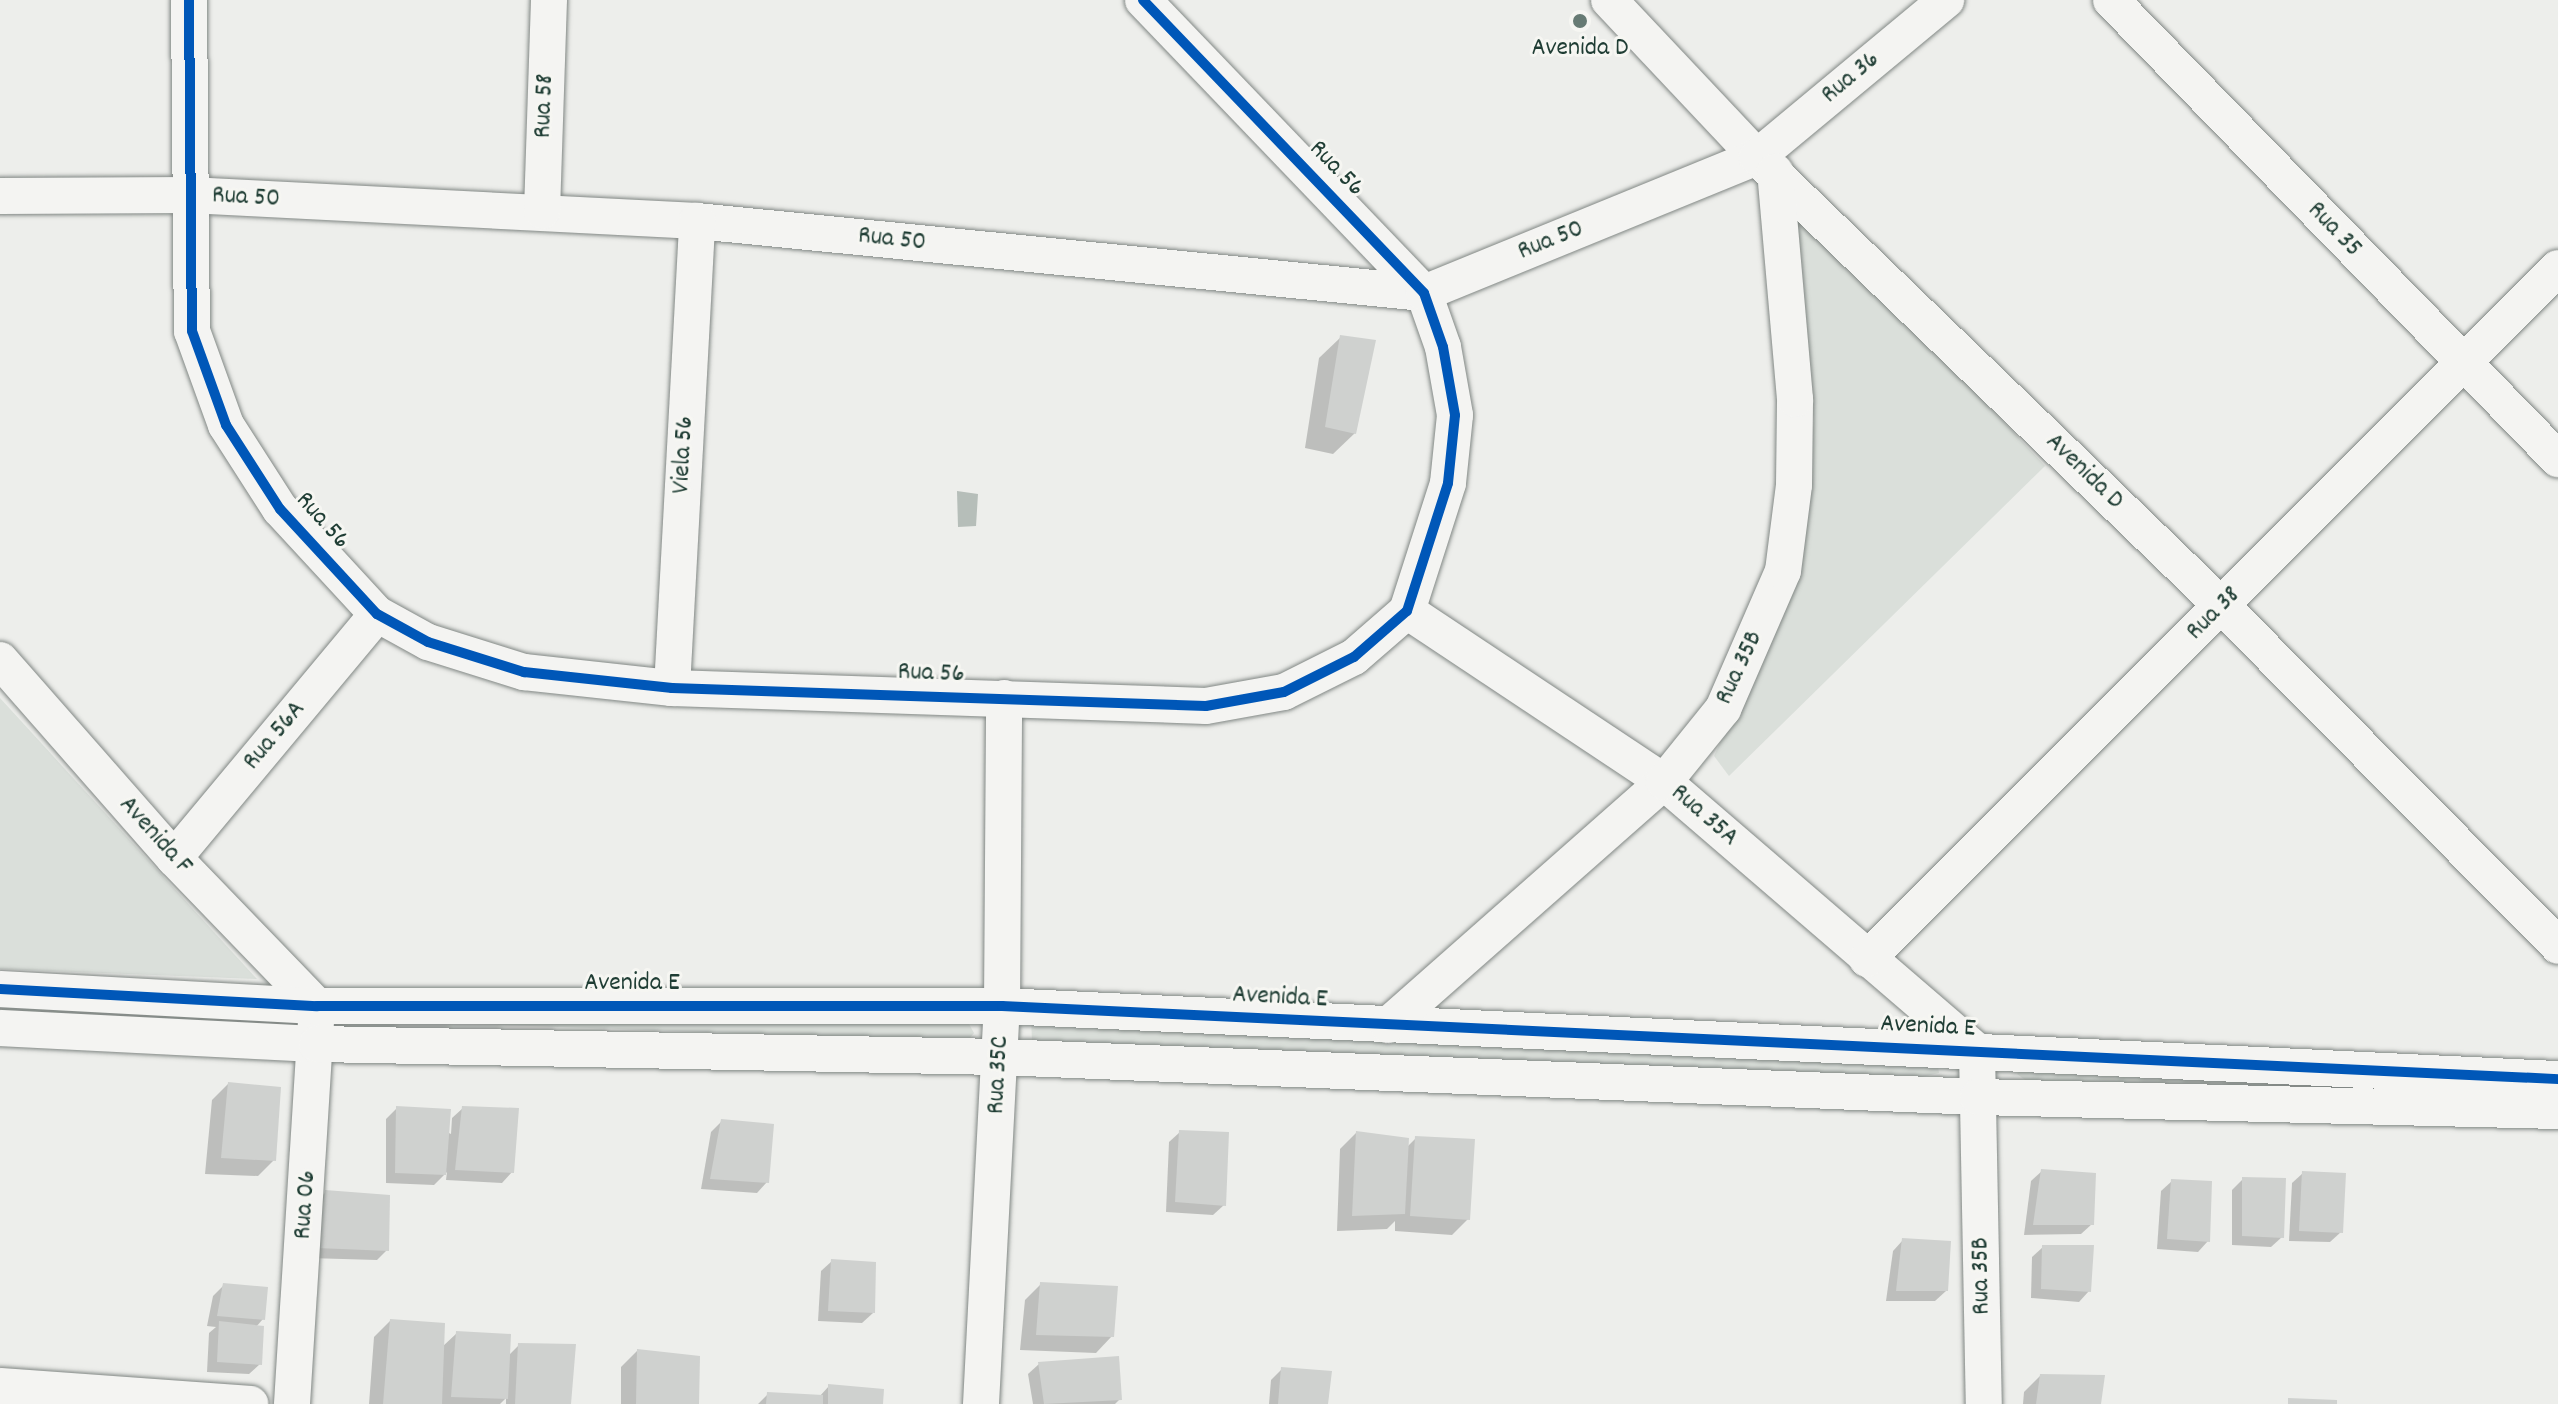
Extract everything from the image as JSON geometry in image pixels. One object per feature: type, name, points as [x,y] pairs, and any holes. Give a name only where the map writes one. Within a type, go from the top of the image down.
[{"type":"street","name":"Rua 56","points":[[189,0],[192,331],[226,425],[280,509],[377,614],[428,642],[524,672],[672,688],[1206,706],[1284,692],[1354,657],[1407,611],[1448,483],[1455,415],[1443,347],[1424,293],[1143,0]]},
{"type":"street","name":"Rua 58","points":[[542,211],[549,0]]},
{"type":"street","name":"Avenida D","points":[[1609,0],[1766,164],[2222,606],[2558,946]]},
{"type":"street","name":"Rua 36","points":[[1766,164],[1946,0]]},
{"type":"street","name":"Rua 35","points":[[2111,0],[2558,459]]},
{"type":"street","name":"Rua 50","points":[[0,196],[189,195],[697,221],[1424,293],[1766,164]]},
{"type":"street","name":"Rua 35B","points":[[1388,1025],[1664,782],[1723,709],[1783,571],[1794,485],[1795,399],[1766,164]]},
{"type":"street","name":"Viela 56","points":[[672,688],[697,221]]},
{"type":"street","name":"Rua 38","points":[[1867,959],[2558,268]]},
{"type":"street","name":"Rua 35A","points":[[1407,611],[1664,782],[1977,1051]]},
{"type":"street","name":"Rua 56A","points":[[174,858],[377,614]]},
{"type":"street","name":"Avenida F","points":[[0,660],[174,858],[317,1006]]},
{"type":"street","name":"Rua 35C","points":[[981,1404],[1002,1006],[1004,698]]},
{"type":"street","name":"Avenida E","points":[[0,989],[317,1006],[1002,1006],[1977,1051],[2458,1092],[2558,1111]]},
{"type":"street","name":"Rua 06","points":[[292,1404],[317,1006]]},
{"type":"street","name":"Avenida E","points":[[0,1028],[317,1044],[1000,1057],[1978,1097],[2458,1092],[2558,1079]]},
{"type":"street","name":"Rua 35B","points":[[1977,1051],[1984,1404]]},
{"type":"street","points":[[0,1386],[250,1404]]},
{"type":"shaded area","points":[[1811,216],[2045,466],[1729,776],[1714,756],[1795,579],[1814,421],[1786,226]]},
{"type":"shaded area","points":[[957,491],[978,494],[976,526],[958,527]]},
{"type":"shaded area","points":[[0,698],[257,979],[0,969]]},
{"type":"shaded area","points":[[0,999],[298,1018],[298,1026],[0,1013]]},
{"type":"shaded area","points":[[1031,1019],[1938,1066],[1939,1073],[1922,1077],[1067,1043],[1032,1040]]},
{"type":"shaded area","points":[[381,1021],[960,1023],[969,1024],[974,1033],[969,1039],[943,1040]]},
{"type":"shaded area","points":[[2026,1065],[2558,1099],[2028,1082],[2017,1074]]},
{"type":"building","points":[[1340,335],[1376,340],[1356,434],[1325,427]]},
{"type":"building","points":[[228,1082],[281,1087],[276,1161],[221,1158]]},
{"type":"building","points":[[396,1106],[451,1109],[446,1175],[395,1173]]},
{"type":"building","points":[[462,1106],[519,1108],[514,1173],[455,1170]]},
{"type":"building","points":[[721,1119],[774,1124],[769,1183],[710,1179]]},
{"type":"building","points":[[1179,1130],[1229,1132],[1226,1206],[1175,1202]]},
{"type":"building","points":[[1356,1131],[1409,1138],[1405,1214],[1352,1216]]},
{"type":"building","points":[[1415,1136],[1475,1139],[1470,1220],[1410,1216]]},
{"type":"building","points":[[2041,1169],[2096,1173],[2094,1225],[2033,1225]]},
{"type":"building","points":[[2302,1171],[2346,1173],[2343,1233],[2299,1231]]},
{"type":"building","points":[[2242,1177],[2286,1178],[2284,1238],[2242,1236]]},
{"type":"building","points":[[2171,1179],[2212,1181],[2210,1242],[2167,1239]]},
{"type":"building","points":[[325,1190],[390,1195],[389,1251],[317,1248]]},
{"type":"building","points":[[1902,1238],[1951,1241],[1948,1291],[1896,1291]]},
{"type":"building","points":[[2042,1245],[2094,1245],[2091,1292],[2041,1289]]},
{"type":"building","points":[[831,1259],[876,1262],[875,1313],[828,1311]]},
{"type":"building","points":[[1040,1282],[1118,1286],[1114,1337],[1036,1335]]},
{"type":"building","points":[[223,1283],[268,1287],[265,1320],[217,1316]]},
{"type":"building","points":[[390,1319],[445,1323],[442,1404],[383,1404]]},
{"type":"building","points":[[219,1321],[264,1326],[262,1365],[217,1362]]},
{"type":"building","points":[[456,1331],[511,1334],[508,1399],[451,1397]]},
{"type":"building","points":[[518,1343],[576,1344],[571,1404],[515,1404]]},
{"type":"building","points":[[637,1349],[700,1356],[699,1404],[636,1404]]},
{"type":"building","points":[[1119,1356],[1122,1400],[1044,1404],[1038,1362]]},
{"type":"building","points":[[1281,1367],[1332,1371],[1328,1404],[1278,1404]]},
{"type":"building","points":[[2040,1374],[2105,1375],[2101,1404],[2036,1404]]},
{"type":"building","points":[[828,1384],[884,1389],[883,1404],[828,1404]]},
{"type":"building","points":[[767,1392],[823,1395],[823,1404],[766,1404]]},
{"type":"building","points":[[2288,1398],[2337,1400],[2337,1404],[2288,1404]]},
{"type":"cycle path","points":[[189,0],[192,331],[226,425],[280,509],[377,614],[428,642],[524,672],[672,688],[1206,706],[1284,692],[1354,657],[1407,611],[1448,483],[1455,415],[1443,347],[1424,293],[1143,0]]},
{"type":"cycle path","points":[[0,989],[317,1006],[1002,1006],[2558,1079]]},
{"type":"place","name":"Avenida D","points":[[1580,21]]}]
